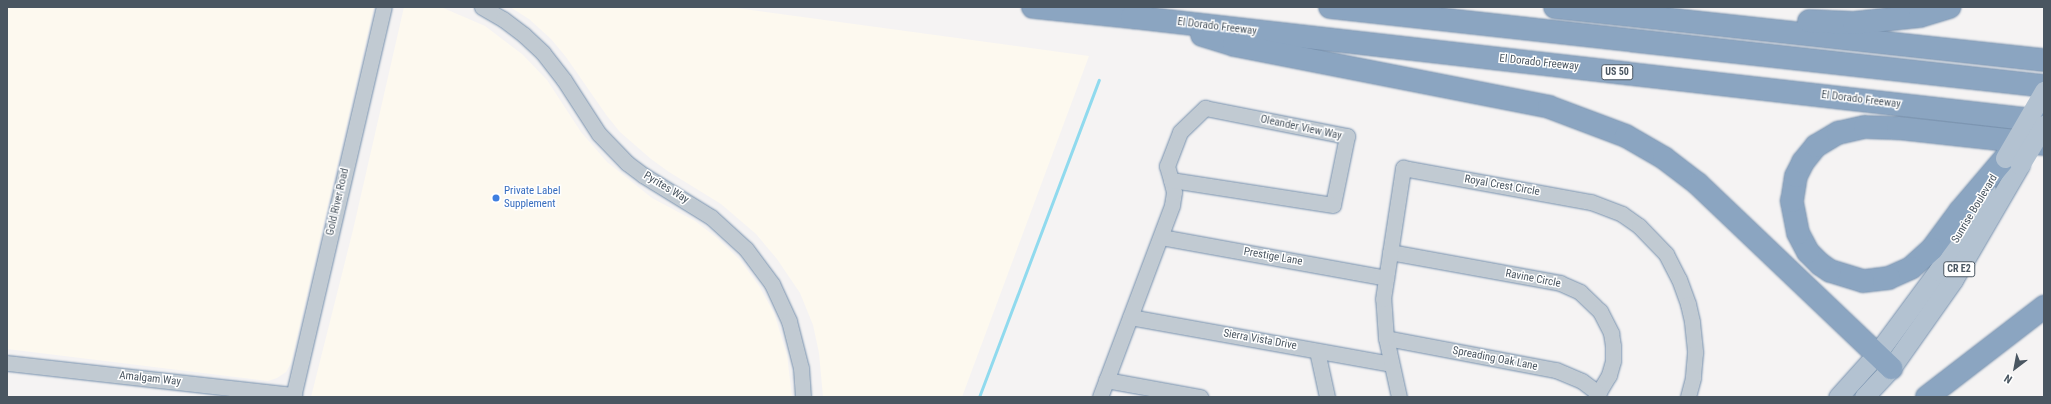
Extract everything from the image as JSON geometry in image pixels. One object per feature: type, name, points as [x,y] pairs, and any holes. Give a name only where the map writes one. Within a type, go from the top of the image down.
[{"type":"highway","name":"El Dorado Freeway","points":[[1033,7],[1164,21],[1189,27],[2044,121]]},
{"type":"highway","points":[[1330,7],[2044,86]]},
{"type":"highway","points":[[1554,7],[2044,60]]},
{"type":"highway","points":[[1656,18],[1854,23],[1920,16],[1950,7]]},
{"type":"highway","points":[[1189,27],[1234,45],[1549,107],[1626,136],[1664,158],[1698,184],[1884,361]]},
{"type":"highway","points":[[2013,162],[1960,212],[1932,249],[1911,268],[1889,278],[1862,281],[1830,271],[1820,264],[1808,252],[1798,233],[1792,201],[1796,176],[1803,162],[1816,146],[1838,133],[1865,127],[1898,128],[2044,144]]},
{"type":"highway","points":[[1927,397],[2044,307]]},
{"type":"main road","name":"Sunrise Boulevard","points":[[1864,397],[1884,361],[1953,280],[2013,162],[2044,91]]},
{"type":"main road","name":"Sunrise Boulevard","points":[[2013,162],[2044,125]]},
{"type":"main road","name":"Sunrise Boulevard","points":[[1838,397],[1884,361]]},
{"type":"street","name":"Gold River Road","points":[[293,396],[384,7]]},
{"type":"street","name":"Pyrites Way","points":[[482,7],[503,19],[524,35],[543,53],[564,80],[599,134],[627,163],[712,217],[746,249],[772,284],[789,321],[801,368],[802,397]]},
{"type":"street","name":"Oleander View Way","points":[[1100,397],[1172,205],[1174,192],[1167,166],[1180,132],[1205,108],[1347,136],[1334,205],[1171,180]]},
{"type":"street","name":"Royal Crest Circle","points":[[1399,397],[1386,338],[1383,299],[1403,168],[1591,202],[1622,214],[1646,232],[1666,254],[1679,279],[1686,298],[1692,322],[1695,353],[1688,397]]},
{"type":"street","name":"Prestige Lane","points":[[1161,237],[1386,278]]},
{"type":"street","name":"Ravine Circle","points":[[1390,252],[1560,283],[1580,292],[1600,311],[1611,333],[1612,361],[1609,375],[1598,395]]},
{"type":"street","name":"Sierra Vista Drive","points":[[1130,317],[1391,364]]},
{"type":"street","name":"Spreading Oak Lane","points":[[1386,338],[1556,370],[1582,381],[1598,395]]},
{"type":"street","points":[[1317,351],[1327,397]]},
{"type":"street","name":"Amalgam Way","points":[[7,363],[293,396]]},
{"type":"street","points":[[1106,380],[1200,397]]},
{"type":"shaded area","points":[[7,7],[374,7],[291,363],[286,372],[277,378],[268,381],[7,349]]},
{"type":"shaded area","points":[[404,7],[441,7],[485,26],[522,54],[547,80],[581,132],[607,162],[652,198],[695,221],[717,238],[740,260],[759,286],[774,313],[787,355],[792,397],[311,397],[353,230]]},
{"type":"shaded area","points":[[510,7],[729,7],[1089,56],[962,397],[823,397],[819,353],[813,325],[800,293],[777,259],[756,234],[721,204],[669,172],[651,159],[620,132],[607,116],[566,57],[551,39],[529,19]]},
{"type":"waterway","points":[[979,397],[1099,80]]},
{"type":"place","name":"Private Label Supplement","points":[[496,198]]}]
